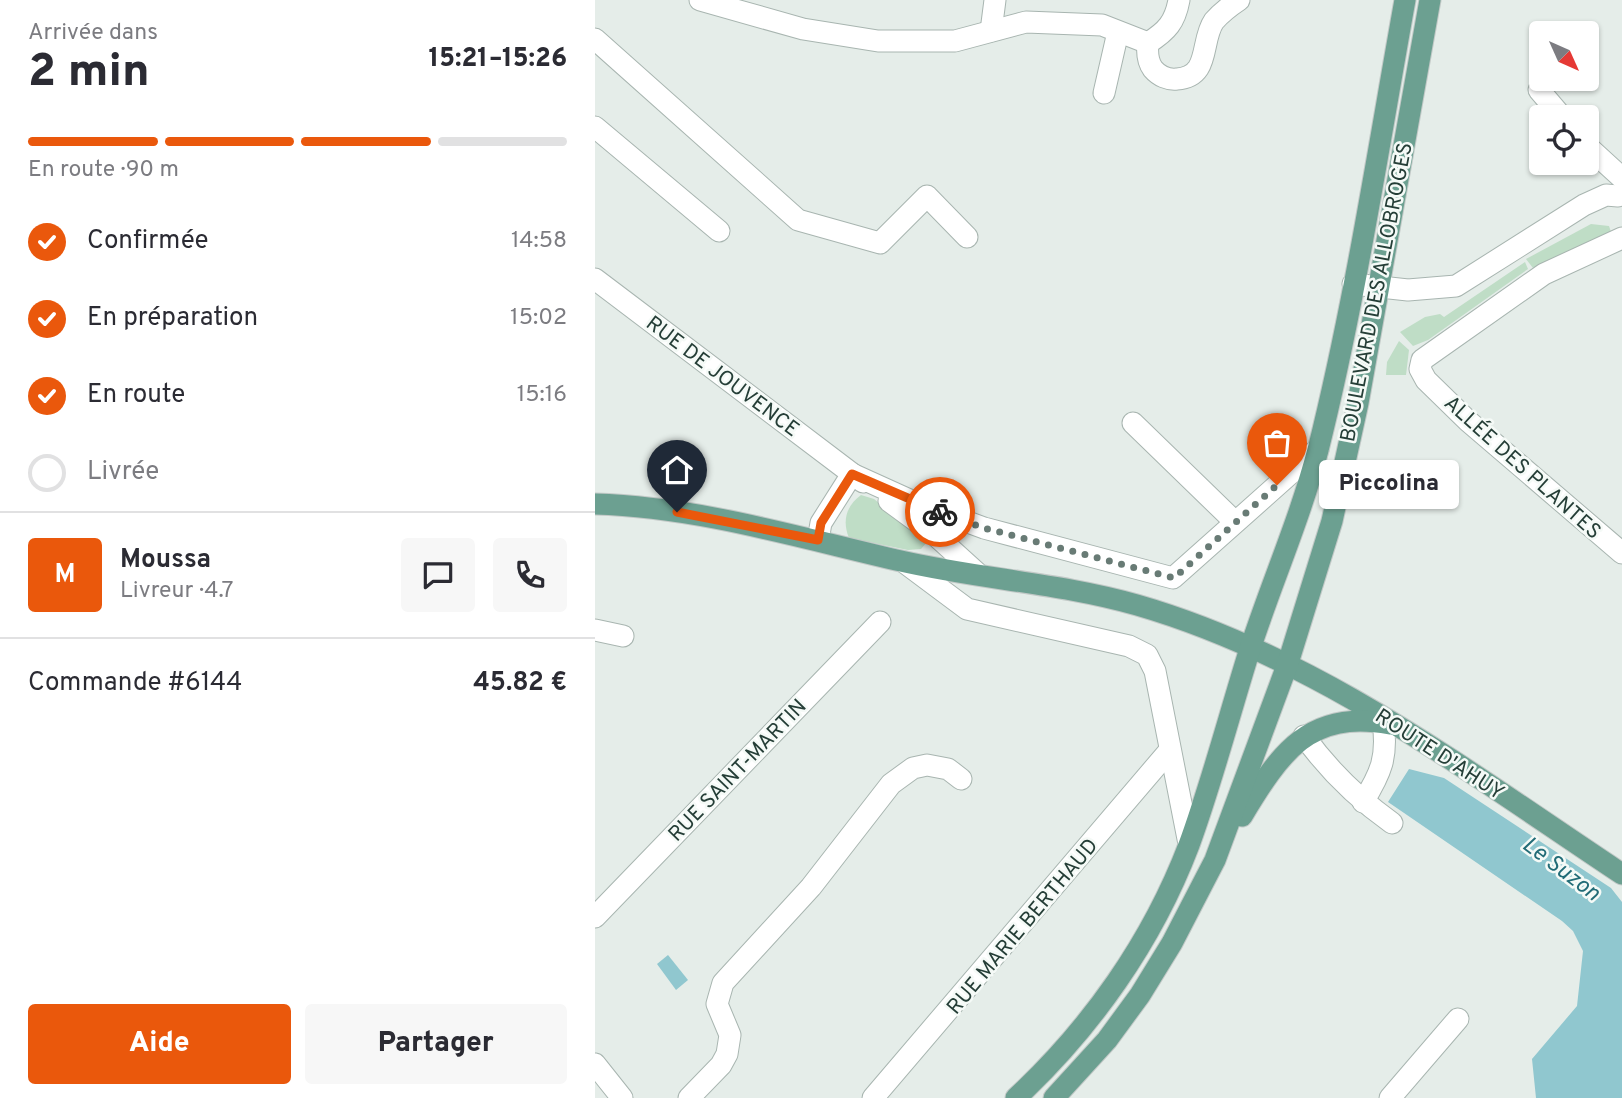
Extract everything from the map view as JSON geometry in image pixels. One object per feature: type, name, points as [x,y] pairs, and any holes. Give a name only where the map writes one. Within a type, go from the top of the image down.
[{"type":"main road","name":"BOULEVARD DES ALLOBROGES","points":[[1016,1098],[1047,1069],[1084,1027],[1116,983],[1148,933],[1189,844],[1251,647],[1303,501],[1318,449],[1353,284],[1405,0]]},
{"type":"main road","name":"BOULEVARD DES ALLOBROGES","points":[[1215,860],[1288,663],[1332,521],[1430,0]]},
{"type":"main road","name":"ROUTE D'AHUY","points":[[600,502],[700,515],[818,540],[904,562],[977,573],[1136,604],[1288,663],[1391,724],[1622,874]]},
{"type":"main road","points":[[1054,1098],[1107,1040],[1140,995],[1172,943],[1215,860],[1276,764],[1304,736],[1324,725],[1371,720],[1391,724]]},
{"type":"street","points":[[700,0],[725,3],[803,29],[878,41],[955,41],[1026,22],[1102,25],[1148,43]]},
{"type":"street","points":[[991,31],[995,0]]},
{"type":"street","points":[[1148,43],[1168,30],[1177,15],[1179,0]]},
{"type":"street","points":[[1148,43],[1147,52],[1154,70],[1171,79],[1190,76],[1203,62],[1204,43],[1213,22],[1238,0]]},
{"type":"street","points":[[1104,93],[1118,32]]},
{"type":"street","points":[[595,39],[798,220],[880,243],[927,196],[967,237]]},
{"type":"street","points":[[1540,91],[1552,105]]},
{"type":"street","points":[[595,127],[719,231]]},
{"type":"street","points":[[1353,284],[1416,290],[1456,286],[1584,205],[1621,191],[1599,162]]},
{"type":"street","name":"ALLÉE DES PLANTES","points":[[1622,238],[1544,274],[1422,360],[1420,369],[1426,380],[1478,430],[1622,553]]},
{"type":"street","name":"RUE DE JOUVENCE","points":[[595,279],[934,534],[977,573]]},
{"type":"street","points":[[1133,423],[1235,522]]},
{"type":"street","name":"RUE DE JOUVENCE","points":[[852,474],[916,503],[984,528],[1174,578],[1318,449]]},
{"type":"street","points":[[818,540],[821,523],[852,474]]},
{"type":"street","points":[[904,562],[967,609],[1129,646],[1147,655],[1155,671],[1189,844]]},
{"type":"street","name":"RUE SAINT-MARTIN","points":[[595,917],[880,622]]},
{"type":"street","points":[[595,630],[624,636]]},
{"type":"street","points":[[1363,802],[1377,780],[1387,749],[1391,724]]},
{"type":"street","points":[[1304,736],[1323,762],[1363,802],[1392,823]]},
{"type":"street","name":"RUE MARIE BERTHAUD","points":[[873,1098],[1169,751]]},
{"type":"street","points":[[689,1098],[721,1065],[727,1054],[730,1035],[717,1004],[723,983],[811,887],[891,784],[913,768],[927,765],[948,769],[961,779]]},
{"type":"street","points":[[1390,1098],[1458,1019]]},
{"type":"street","points":[[595,1064],[622,1098]]},
{"type":"green space","points":[[1591,224],[1609,226],[1611,232],[1607,239],[1533,268],[1526,259]]},
{"type":"green space","points":[[1525,262],[1528,269],[1428,340],[1413,346],[1400,332],[1425,317],[1440,314],[1444,317]]},
{"type":"green space","points":[[1399,341],[1409,350],[1406,375],[1386,375],[1387,362]]},
{"type":"green space","points":[[861,495],[874,499],[927,542],[921,549],[908,550],[849,538],[847,514]]},
{"type":"water","name":"Le Suzon","points":[[1409,769],[1444,778],[1611,888],[1622,902],[1622,1098],[1536,1098],[1532,1059],[1577,1006],[1583,951],[1573,931],[1562,921],[1388,802]]},
{"type":"water","points":[[668,955],[688,980],[676,990],[657,964]]},
{"type":"way so far","points":[[940,512],[984,528],[1174,578],[1277,485]]},
{"type":"place","name":"Piccolina","points":[[1277,485]]},
{"type":"route","points":[[677,512],[818,540],[821,523],[852,474],[940,512]]}]
